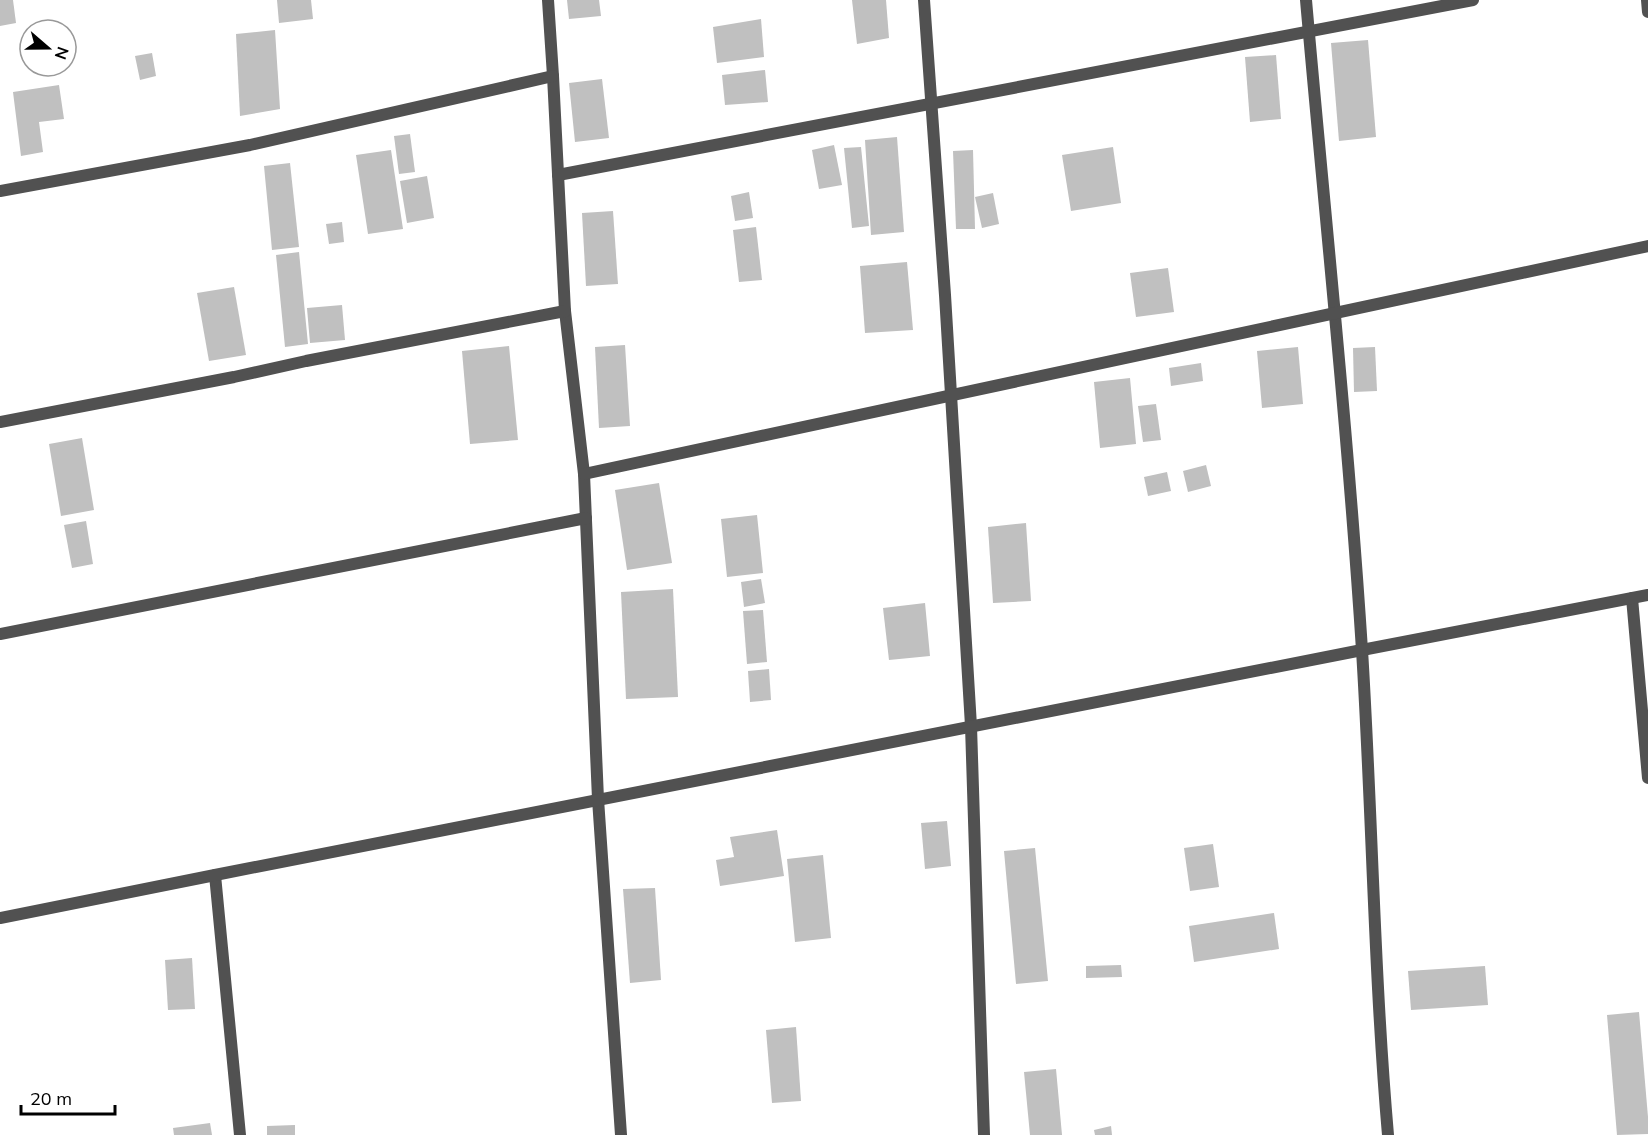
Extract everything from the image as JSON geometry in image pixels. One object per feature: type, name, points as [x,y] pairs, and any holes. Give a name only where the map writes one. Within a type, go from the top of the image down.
[{"type":"street","points":[[548,0],[554,76],[564,311],[584,474],[597,799],[621,1135]]},
{"type":"street","points":[[924,0],[971,726],[984,1135]]},
{"type":"street","points":[[1306,0],[1336,313],[1362,650],[1381,1050],[1388,1135]]},
{"type":"street","points":[[558,175],[1473,0]]},
{"type":"street","points":[[1647,0],[1648,12]]},
{"type":"street","points":[[0,191],[250,145],[554,76]]},
{"type":"street","points":[[584,474],[1648,246]]},
{"type":"street","points":[[0,422],[564,311]]},
{"type":"street","points":[[0,634],[586,518]]},
{"type":"street","points":[[0,918],[597,799],[1648,596]]},
{"type":"street","points":[[1632,598],[1648,778]]},
{"type":"street","points":[[215,875],[240,1135]]},
{"type":"building","points":[[0,0],[13,0],[16,23],[0,26]]},
{"type":"building","points":[[277,0],[311,0],[313,19],[279,23]]},
{"type":"building","points":[[567,0],[599,0],[601,16],[569,19]]},
{"type":"building","points":[[852,0],[886,0],[889,38],[857,44]]},
{"type":"building","points":[[761,19],[764,57],[717,63],[713,27]]},
{"type":"building","points":[[275,30],[280,109],[240,116],[236,34]]},
{"type":"building","points":[[1368,40],[1376,137],[1339,141],[1331,43]]},
{"type":"building","points":[[152,53],[156,76],[140,80],[135,56]]},
{"type":"building","points":[[1276,55],[1281,119],[1250,122],[1245,57]]},
{"type":"building","points":[[765,70],[768,102],[725,105],[722,75]]},
{"type":"building","points":[[602,79],[609,138],[575,142],[569,83]]},
{"type":"building","points":[[59,85],[64,119],[39,122],[43,152],[21,156],[13,92]]},
{"type":"building","points":[[410,134],[415,172],[399,174],[394,136]]},
{"type":"building","points":[[897,137],[904,232],[871,235],[865,140]]},
{"type":"building","points":[[834,145],[842,185],[819,189],[812,150]]},
{"type":"building","points":[[861,147],[869,226],[852,228],[844,148]]},
{"type":"building","points":[[1113,147],[1121,203],[1071,211],[1062,155]]},
{"type":"building","points":[[391,150],[403,229],[368,234],[356,155]]},
{"type":"building","points":[[973,150],[975,229],[956,229],[953,151]]},
{"type":"building","points":[[290,163],[299,247],[272,250],[264,166]]},
{"type":"building","points":[[427,176],[434,218],[407,223],[400,181]]},
{"type":"building","points":[[749,192],[753,218],[735,221],[731,196]]},
{"type":"building","points":[[993,193],[999,224],[982,228],[975,197]]},
{"type":"building","points":[[613,211],[618,284],[586,286],[582,213]]},
{"type":"building","points":[[342,222],[344,242],[329,244],[326,224]]},
{"type":"building","points":[[756,227],[762,280],[739,282],[733,230]]},
{"type":"building","points":[[299,252],[308,344],[285,347],[276,255]]},
{"type":"building","points":[[907,262],[913,330],[865,333],[860,266]]},
{"type":"building","points":[[1168,268],[1174,312],[1136,317],[1130,273]]},
{"type":"building","points":[[234,287],[246,355],[209,361],[197,293]]},
{"type":"building","points":[[342,305],[345,340],[310,343],[307,308]]},
{"type":"building","points":[[625,345],[630,426],[599,428],[595,347]]},
{"type":"building","points":[[509,346],[518,440],[470,444],[462,351]]},
{"type":"building","points":[[1298,347],[1303,404],[1262,408],[1257,351]]},
{"type":"building","points":[[1375,347],[1377,391],[1354,392],[1353,348]]},
{"type":"building","points":[[1201,363],[1203,381],[1171,386],[1169,368]]},
{"type":"building","points":[[1130,378],[1136,444],[1100,448],[1094,382]]},
{"type":"building","points":[[1156,404],[1161,440],[1143,442],[1138,406]]},
{"type":"building","points":[[82,438],[94,510],[61,516],[49,444]]},
{"type":"building","points":[[1206,465],[1211,486],[1188,492],[1183,471]]},
{"type":"building","points":[[1167,472],[1171,491],[1148,496],[1144,477]]},
{"type":"building","points":[[659,483],[672,563],[627,570],[615,490]]},
{"type":"building","points":[[757,515],[763,573],[727,577],[721,519]]},
{"type":"building","points":[[86,521],[93,564],[72,568],[64,525]]},
{"type":"building","points":[[1026,523],[1031,601],[993,603],[988,527]]},
{"type":"building","points":[[761,579],[765,603],[744,607],[741,582]]},
{"type":"building","points":[[673,589],[678,697],[626,699],[621,592]]},
{"type":"building","points":[[925,603],[930,656],[889,660],[883,608]]},
{"type":"building","points":[[763,610],[767,662],[747,664],[743,611]]},
{"type":"building","points":[[769,669],[771,700],[750,702],[748,671]]},
{"type":"building","points":[[947,821],[951,866],[925,869],[921,823]]},
{"type":"building","points":[[777,830],[784,876],[720,886],[716,860],[734,857],[730,837]]},
{"type":"building","points":[[1213,844],[1219,887],[1190,891],[1184,848]]},
{"type":"building","points":[[1035,848],[1048,981],[1016,984],[1004,851]]},
{"type":"building","points":[[823,855],[831,938],[795,942],[787,859]]},
{"type":"building","points":[[655,888],[661,980],[630,983],[623,889]]},
{"type":"building","points":[[1274,913],[1279,949],[1194,962],[1189,926]]},
{"type":"building","points":[[192,958],[195,1009],[168,1010],[165,960]]},
{"type":"building","points":[[1121,965],[1122,977],[1086,978],[1086,966]]},
{"type":"building","points":[[1485,966],[1488,1005],[1411,1010],[1408,971]]},
{"type":"building","points":[[1639,1012],[1648,1134],[1617,1135],[1607,1015]]},
{"type":"building","points":[[796,1027],[801,1101],[772,1103],[766,1030]]},
{"type":"building","points":[[1056,1069],[1062,1135],[1030,1135],[1024,1072]]},
{"type":"building","points":[[210,1123],[212,1135],[174,1135],[173,1128]]},
{"type":"building","points":[[295,1125],[295,1135],[267,1135],[267,1126]]},
{"type":"building","points":[[1111,1126],[1112,1135],[1095,1135],[1094,1130]]}]
